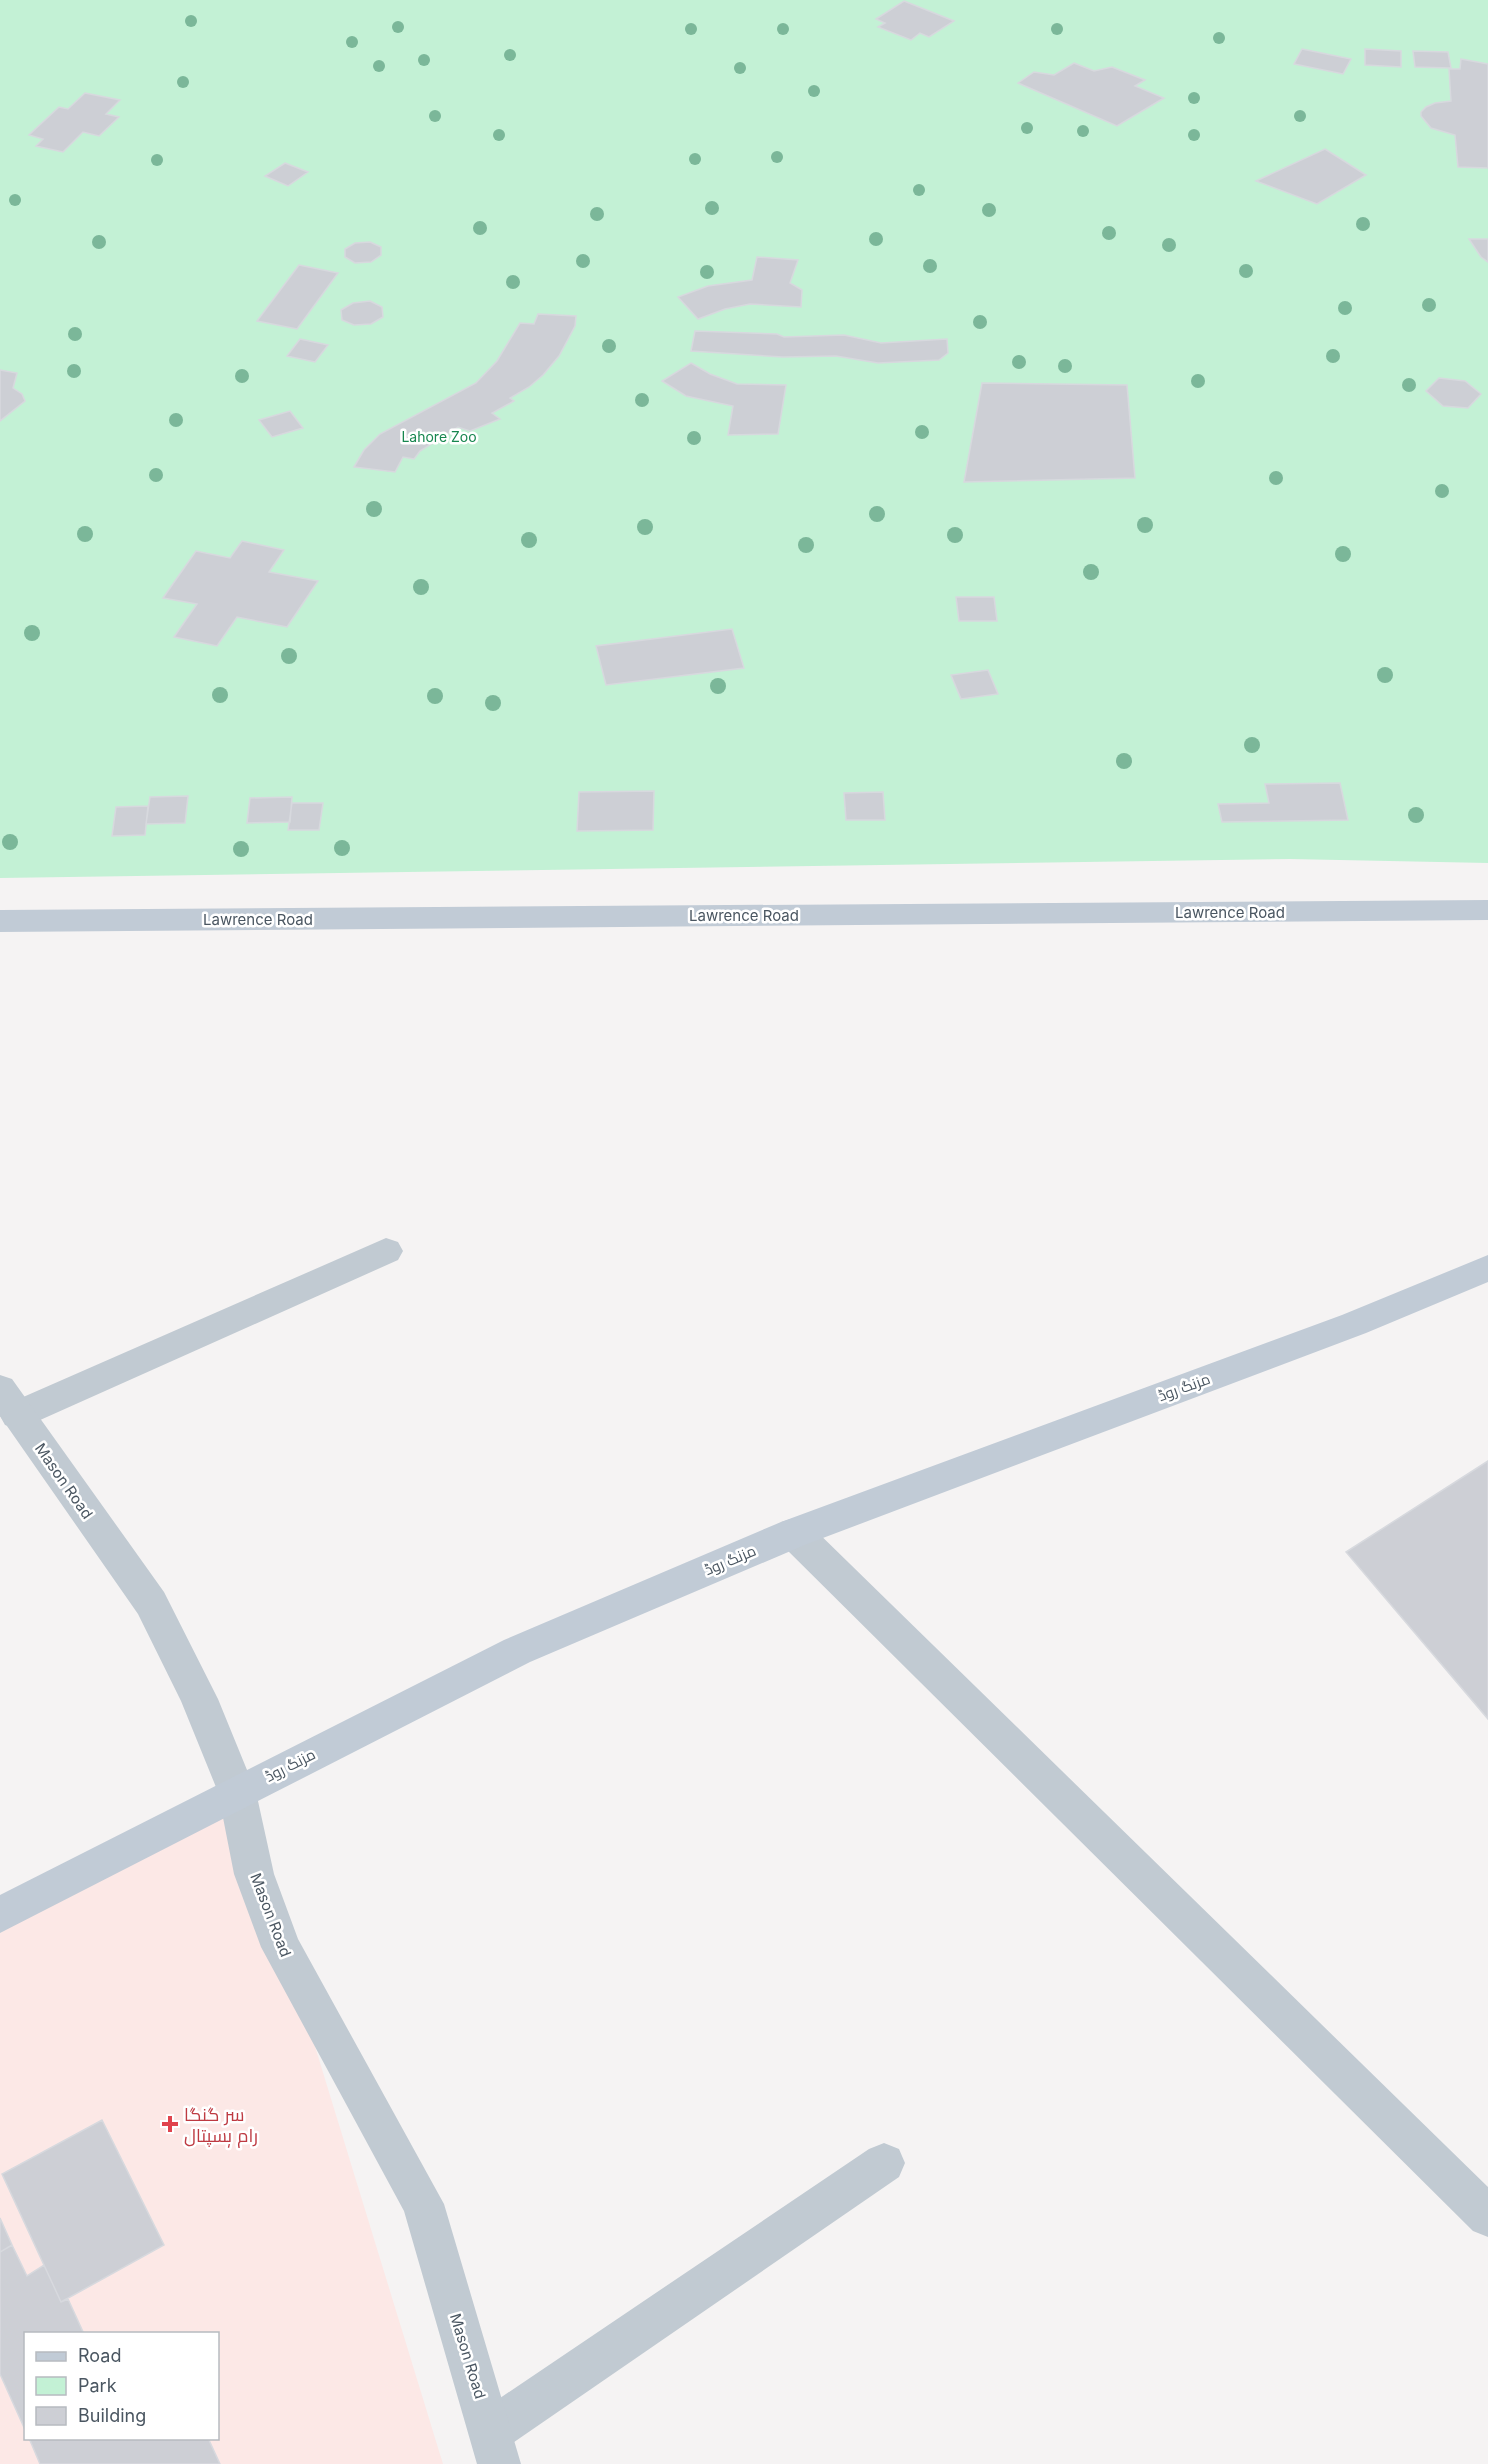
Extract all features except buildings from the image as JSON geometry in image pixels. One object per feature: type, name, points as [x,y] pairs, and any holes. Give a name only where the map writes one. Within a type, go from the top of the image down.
[{"type":"main road","name":"Lawrence Road","points":[[0,921],[1488,910]]},
{"type":"main road","name":"مزنگ روڈ","points":[[0,1915],[517,1651],[794,1533],[1354,1324],[1488,1268]]},
{"type":"street","points":[[9,1402],[386,1251]]},
{"type":"street","name":"Mason Road","points":[[9,1402],[151,1603],[199,1699],[237,1792],[254,1874],[281,1947],[423,2204],[495,2447]]},
{"type":"street","points":[[794,1533],[1488,2216]]},
{"type":"street","points":[[495,2447],[884,2163]]},
{"type":"shaded area","name":"سر گنگا رام ہسپتال","points":[[237,1792],[443,2464],[0,2464],[0,1915]]},
{"type":"green space","name":"Lahore Zoo","points":[[0,0],[1488,0],[1488,863],[1290,859],[0,878]]},
{"type":"place","name":"سر گنگا رام ہسپتال","points":[[170,2124]]}]
